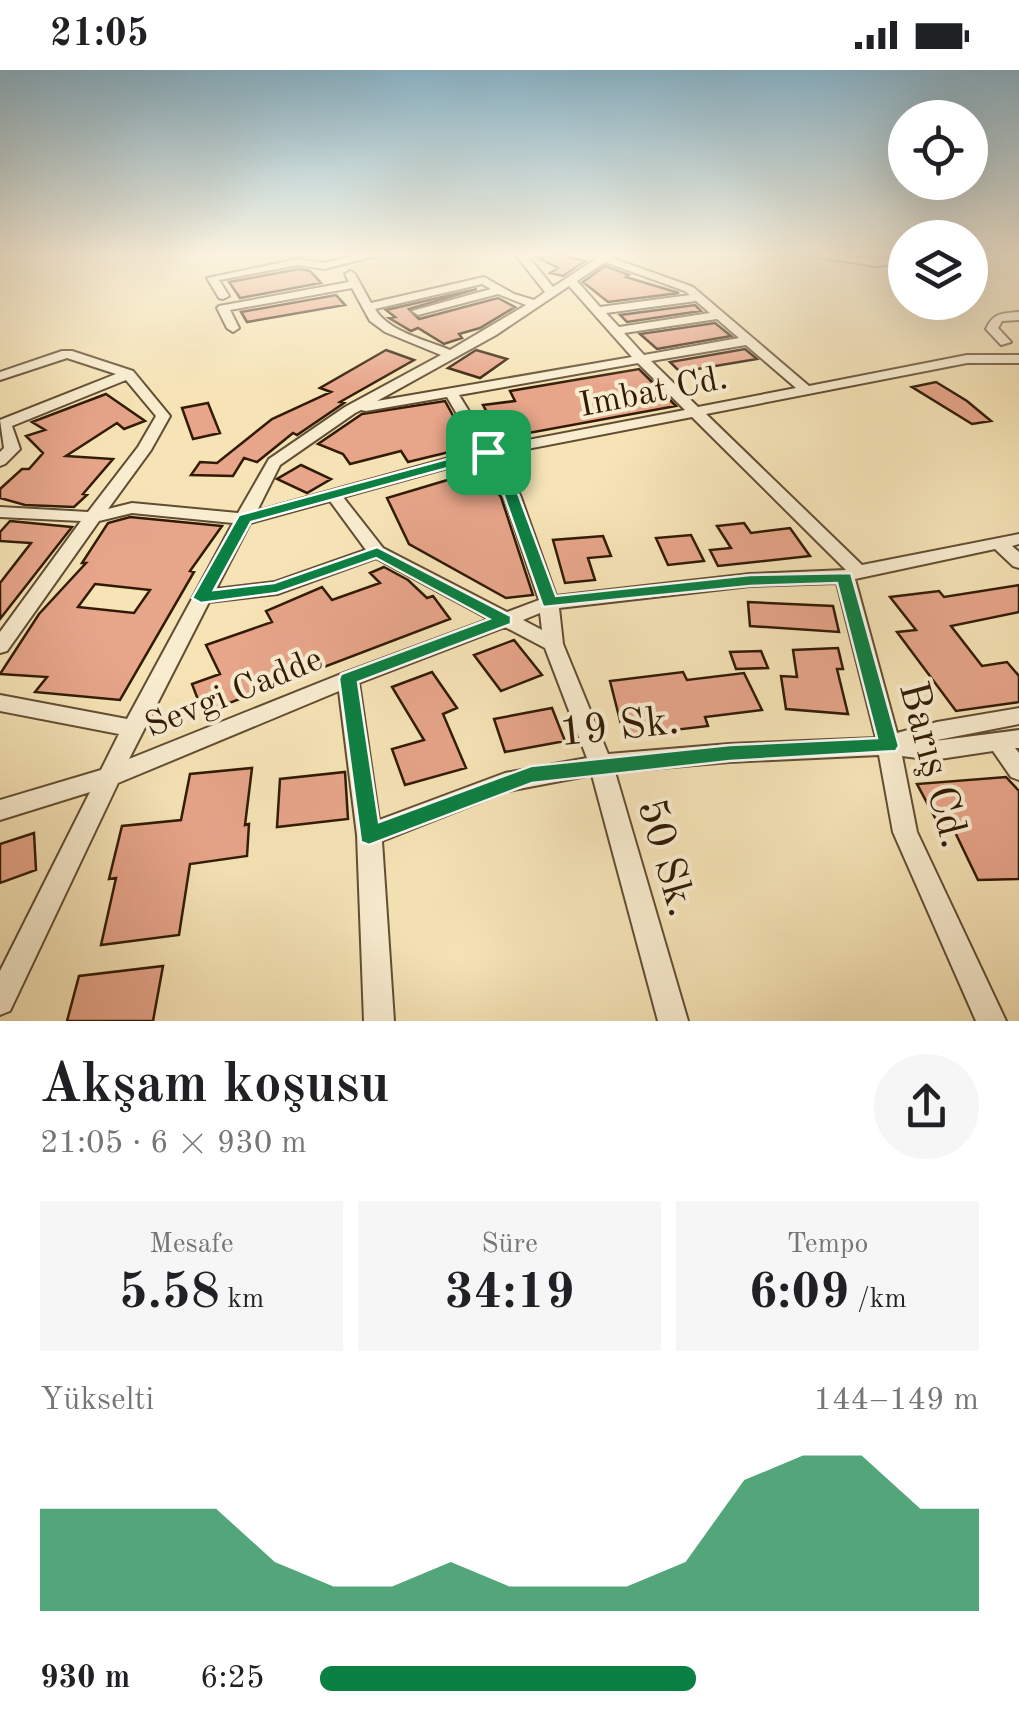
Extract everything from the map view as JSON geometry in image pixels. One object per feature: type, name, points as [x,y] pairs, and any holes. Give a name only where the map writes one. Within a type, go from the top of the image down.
[{"type":"street","points":[[233,328],[222,308],[276,298]]},
{"type":"street","points":[[364,298],[374,318],[389,329],[450,354]]},
{"type":"street","points":[[368,307],[405,298]]},
{"type":"street","points":[[418,311],[467,298]]},
{"type":"street","points":[[521,298],[536,304]]},
{"type":"street","points":[[0,1001],[133,728],[274,462],[350,410],[543,298]]},
{"type":"street","points":[[585,298],[851,574]]},
{"type":"street","points":[[595,311],[692,298]]},
{"type":"street","points":[[695,298],[806,391]]},
{"type":"street","points":[[614,330],[716,316]]},
{"type":"street","points":[[1019,316],[997,318],[992,329],[1012,341],[1019,358]]},
{"type":"street","points":[[350,410],[745,340]]},
{"type":"street","points":[[0,376],[66,354],[128,374],[163,416],[162,427],[138,453],[0,646]]},
{"type":"street","name":"Imbat Cd.","points":[[245,518],[488,452],[967,359],[1019,358]]},
{"type":"street","points":[[0,461],[12,449],[2,425],[128,374]]},
{"type":"street","name":"50 Sk.","points":[[450,392],[512,496],[549,602],[554,644],[601,764],[674,1021]]},
{"type":"street","points":[[332,493],[377,552],[554,644]]},
{"type":"street","points":[[0,512],[93,517],[132,508],[245,518]]},
{"type":"street","points":[[1009,541],[1019,562]]},
{"type":"street","name":"Sevgi Cadde","points":[[0,810],[109,777],[549,602],[750,580],[851,574],[1009,541]]},
{"type":"street","points":[[201,598],[277,588],[377,552]]},
{"type":"street","name":"Barış Cd.","points":[[851,574],[905,832],[991,1021]]},
{"type":"street","points":[[348,679],[369,835],[378,1021]]},
{"type":"street","points":[[0,703],[133,728]]},
{"type":"street","name":"19 Sk.","points":[[889,746],[922,730],[978,726],[1019,716]]},
{"type":"street","points":[[1009,741],[1019,771]]},
{"type":"street","name":"19 Sk.","points":[[369,835],[506,782],[601,764],[889,746],[933,751],[1009,741]]},
{"type":"building","points":[[317,298],[339,298],[345,305],[247,322],[241,312]]},
{"type":"building","points":[[436,298],[445,298],[409,309],[419,319],[497,298],[515,307],[444,344],[418,328],[411,331],[389,318],[395,317],[386,310]]},
{"type":"building","points":[[695,305],[701,311],[627,322],[620,315]]},
{"type":"building","points":[[715,323],[731,336],[657,349],[640,334]]},
{"type":"building","points":[[745,349],[757,359],[680,372],[670,362]]},
{"type":"building","points":[[386,350],[414,360],[340,402],[344,403],[297,435],[293,433],[257,462],[244,458],[233,476],[191,475],[200,462],[217,463],[272,419],[331,392],[320,388]]},
{"type":"building","points":[[476,350],[507,359],[480,378],[448,368]]},
{"type":"building","points":[[639,369],[676,406],[501,438],[483,405],[515,401],[510,391]]},
{"type":"building","points":[[936,382],[991,421],[972,424],[912,387]]},
{"type":"building","points":[[106,394],[145,421],[124,429],[117,423],[66,456],[113,459],[83,494],[87,495],[74,507],[25,505],[0,498],[0,489],[22,469],[29,469],[43,453],[26,436],[45,430],[32,422]]},
{"type":"building","points":[[445,401],[470,447],[408,462],[401,451],[350,464],[343,454],[318,444],[362,414]]},
{"type":"building","points":[[208,403],[220,433],[193,439],[182,408]]},
{"type":"building","points":[[301,465],[331,479],[307,493],[277,479]]},
{"type":"building","points":[[481,470],[501,497],[533,595],[506,598],[409,544],[387,498]]},
{"type":"building","points":[[130,517],[222,526],[190,571],[194,572],[120,700],[35,692],[47,677],[0,674],[39,614],[86,563],[82,563],[108,523]],"holes":[[[95,584],[150,590],[134,613],[78,607]]]},
{"type":"building","points":[[10,521],[72,527],[0,619],[0,583],[31,543],[0,541],[0,532]]},
{"type":"building","points":[[744,523],[751,533],[790,528],[810,556],[718,566],[710,550],[731,548],[717,526]]},
{"type":"building","points":[[691,535],[704,561],[668,565],[656,538]]},
{"type":"building","points":[[603,536],[611,556],[588,558],[595,580],[565,583],[553,540]]},
{"type":"building","points":[[384,567],[408,580],[427,598],[433,596],[450,619],[203,713],[192,684],[220,674],[206,645],[272,622],[266,611],[322,587],[332,600],[380,583],[370,573]]},
{"type":"building","points":[[1019,585],[1019,612],[951,626],[982,666],[1007,662],[1019,676],[1019,702],[956,711],[897,632],[916,630],[890,597],[939,591],[944,597]]},
{"type":"building","points":[[748,602],[833,606],[839,632],[750,626]]},
{"type":"building","points":[[514,640],[542,675],[501,691],[474,655]]},
{"type":"building","points":[[838,648],[843,669],[837,669],[848,714],[786,709],[781,676],[797,677],[793,650]]},
{"type":"building","points":[[761,651],[768,668],[736,669],[730,652]]},
{"type":"building","points":[[432,672],[457,708],[443,714],[466,768],[405,785],[392,749],[424,740],[392,687]]},
{"type":"building","points":[[683,672],[687,680],[744,673],[762,710],[705,717],[708,726],[624,736],[610,681]]},
{"type":"building","points":[[552,708],[565,741],[505,752],[494,719]]},
{"type":"building","points":[[252,768],[245,825],[249,824],[247,856],[190,864],[179,935],[101,945],[116,878],[109,879],[122,826],[181,820],[190,774]]},
{"type":"building","points":[[345,772],[348,819],[277,827],[280,779]]},
{"type":"building","points":[[1006,777],[1019,791],[1019,879],[978,880],[953,828],[941,829],[917,784]]},
{"type":"building","points":[[34,833],[36,870],[0,883],[0,844]]},
{"type":"building","points":[[163,966],[153,1021],[67,1021],[79,976]]},
{"type":"route","points":[[488,452],[512,496],[549,602],[750,580],[844,577],[889,746],[730,753],[601,764],[531,775],[369,835],[348,679],[504,620],[377,552],[277,588],[201,598],[245,518],[488,452]]}]
